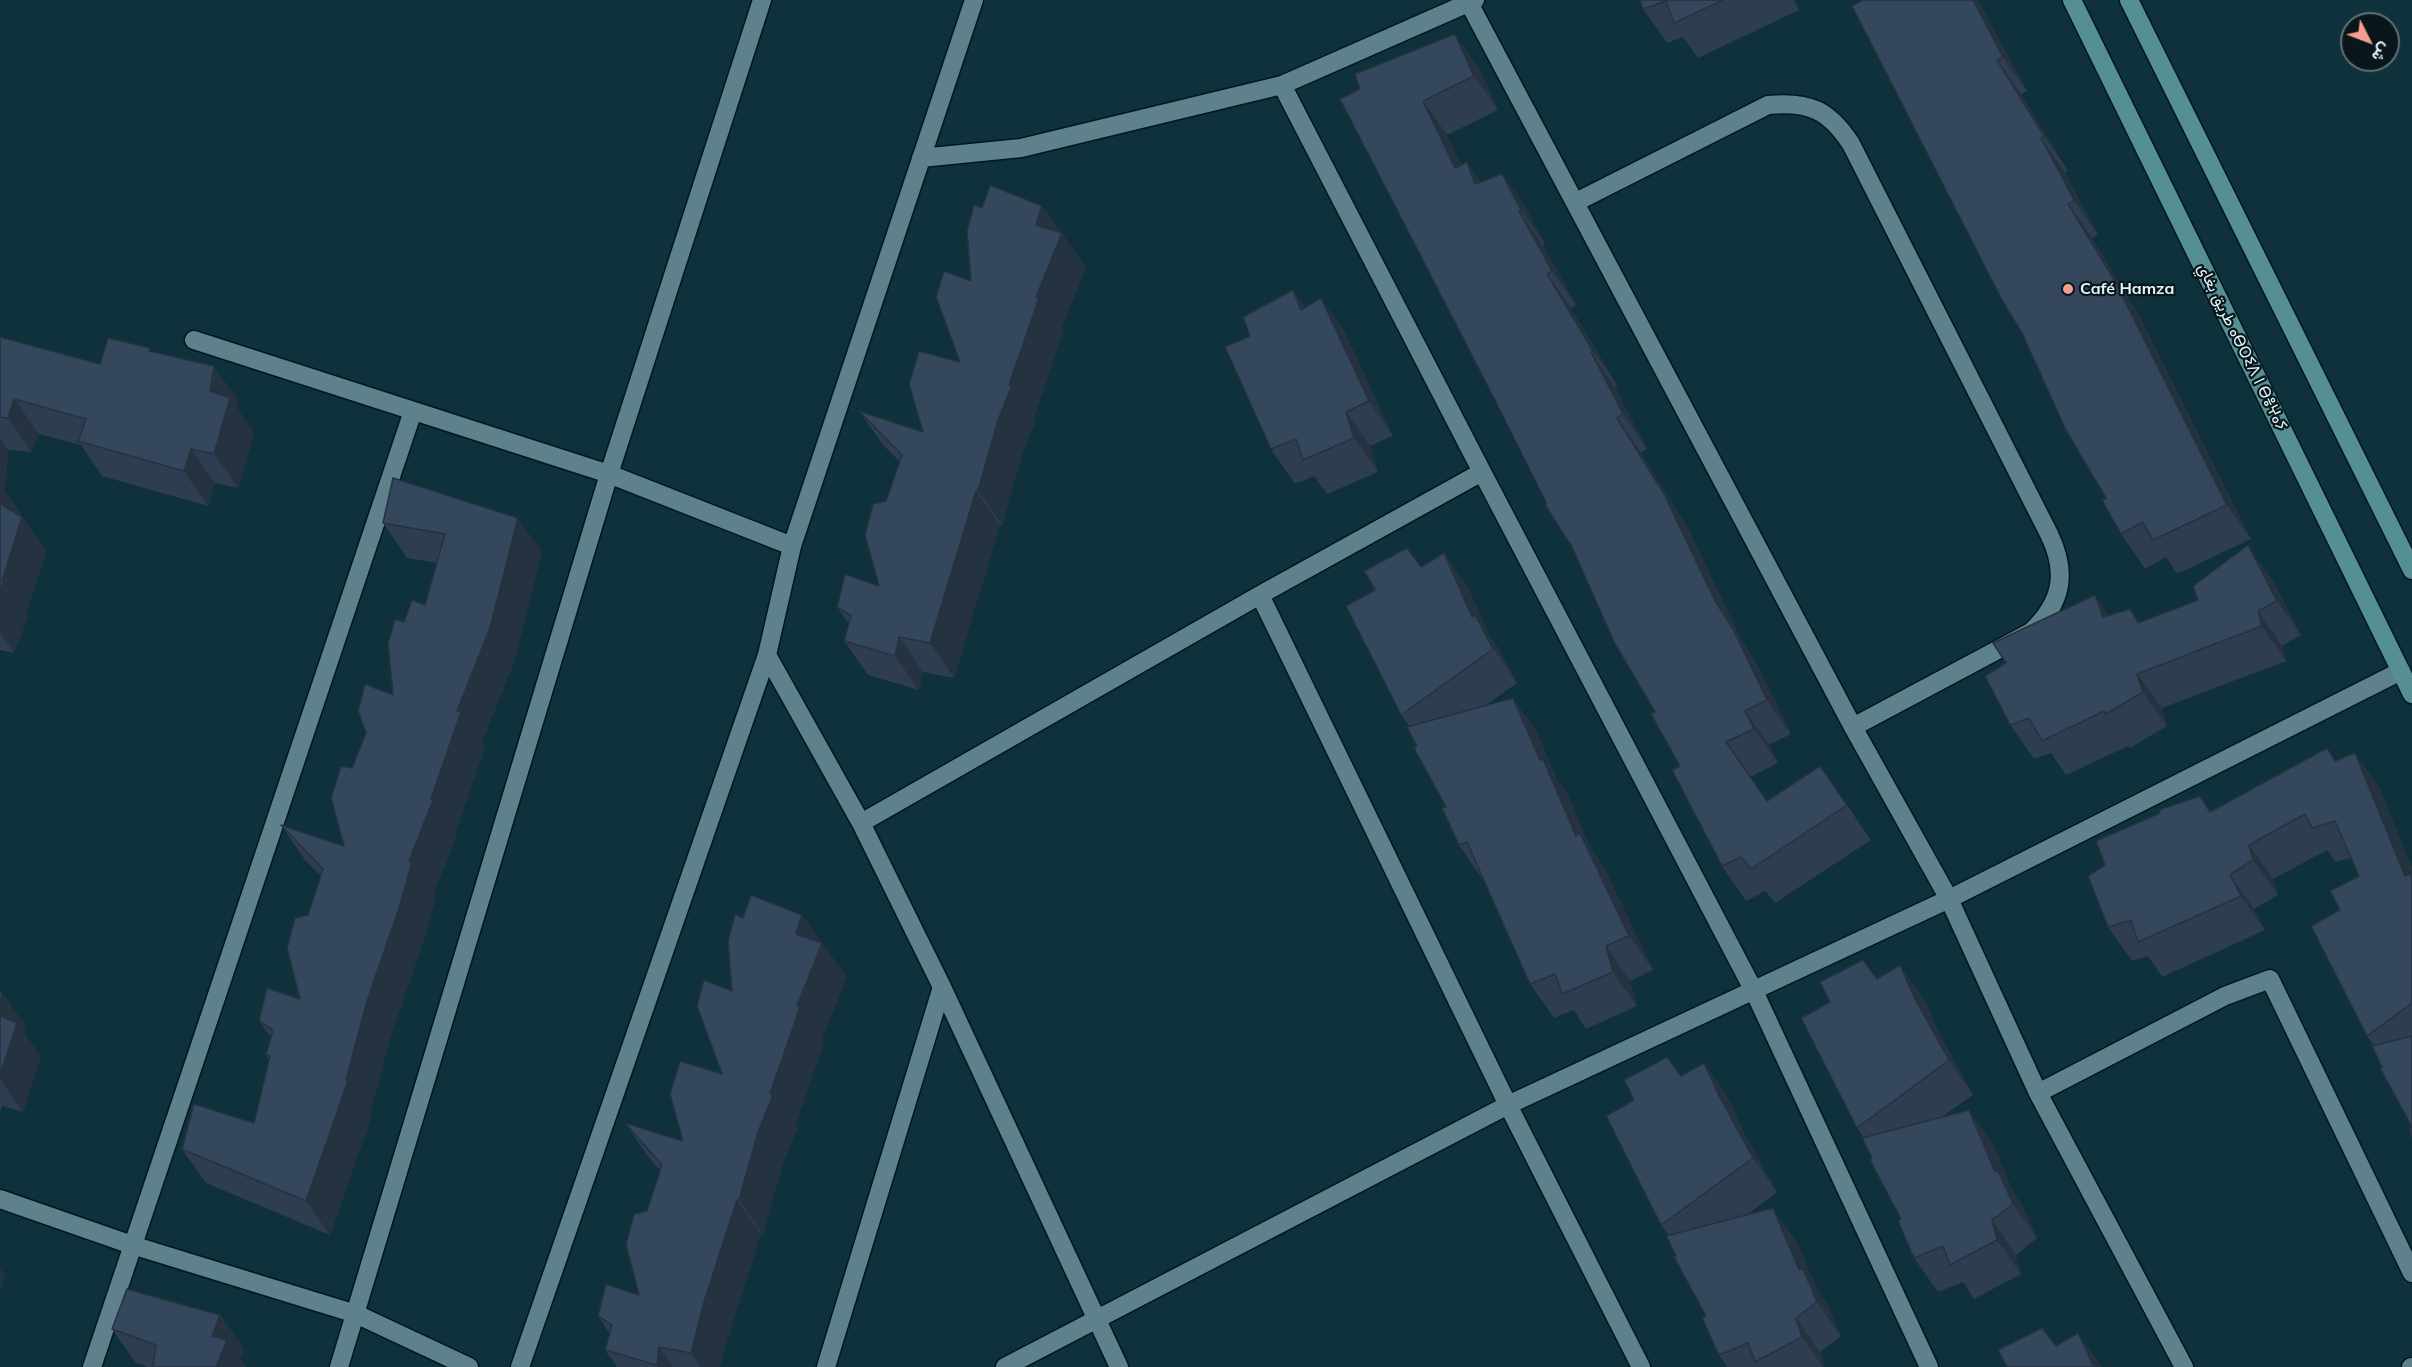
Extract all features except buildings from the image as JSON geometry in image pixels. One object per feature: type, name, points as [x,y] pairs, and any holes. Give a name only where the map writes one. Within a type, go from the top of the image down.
[{"type":"main road","name":"طريق بغاي ⴰⴱⵔⵉⴷ ⵏ ⴱⴻⵖⴰⵢ","points":[[2072,0],[2412,694]]},
{"type":"main road","points":[[2129,0],[2412,570]]},
{"type":"street","points":[[339,1367],[609,474],[762,0]]},
{"type":"street","points":[[520,1367],[767,655],[792,546],[974,0]]},
{"type":"street","points":[[921,158],[1021,148],[1282,85],[1472,2],[1853,727],[1949,899],[2038,1093],[2184,1367]]},
{"type":"street","points":[[1282,85],[1754,991],[1929,1367]]},
{"type":"street","points":[[1576,202],[1768,105],[1788,103],[1808,106],[1826,115],[1840,128],[1851,144],[2056,547],[2060,565],[2060,584],[2054,603],[2045,619],[2031,632],[1853,727]]},
{"type":"street","points":[[194,340],[609,474],[792,546]]},
{"type":"street","points":[[92,1367],[413,411]]},
{"type":"street","points":[[861,823],[1260,595],[1482,472]]},
{"type":"street","points":[[1260,595],[1508,1105],[1641,1367]]},
{"type":"street","points":[[767,655],[861,823],[942,987],[1119,1367]]},
{"type":"street","points":[[1005,1367],[1095,1318],[1508,1105],[1949,899],[2401,671]]},
{"type":"street","points":[[2038,1093],[2225,996],[2270,979],[2412,1273]]},
{"type":"street","points":[[826,1367],[942,987]]},
{"type":"street","points":[[0,1199],[132,1245],[356,1314],[469,1367]]},
{"type":"place","name":"Café Hamza","points":[[2068,289]]}]
